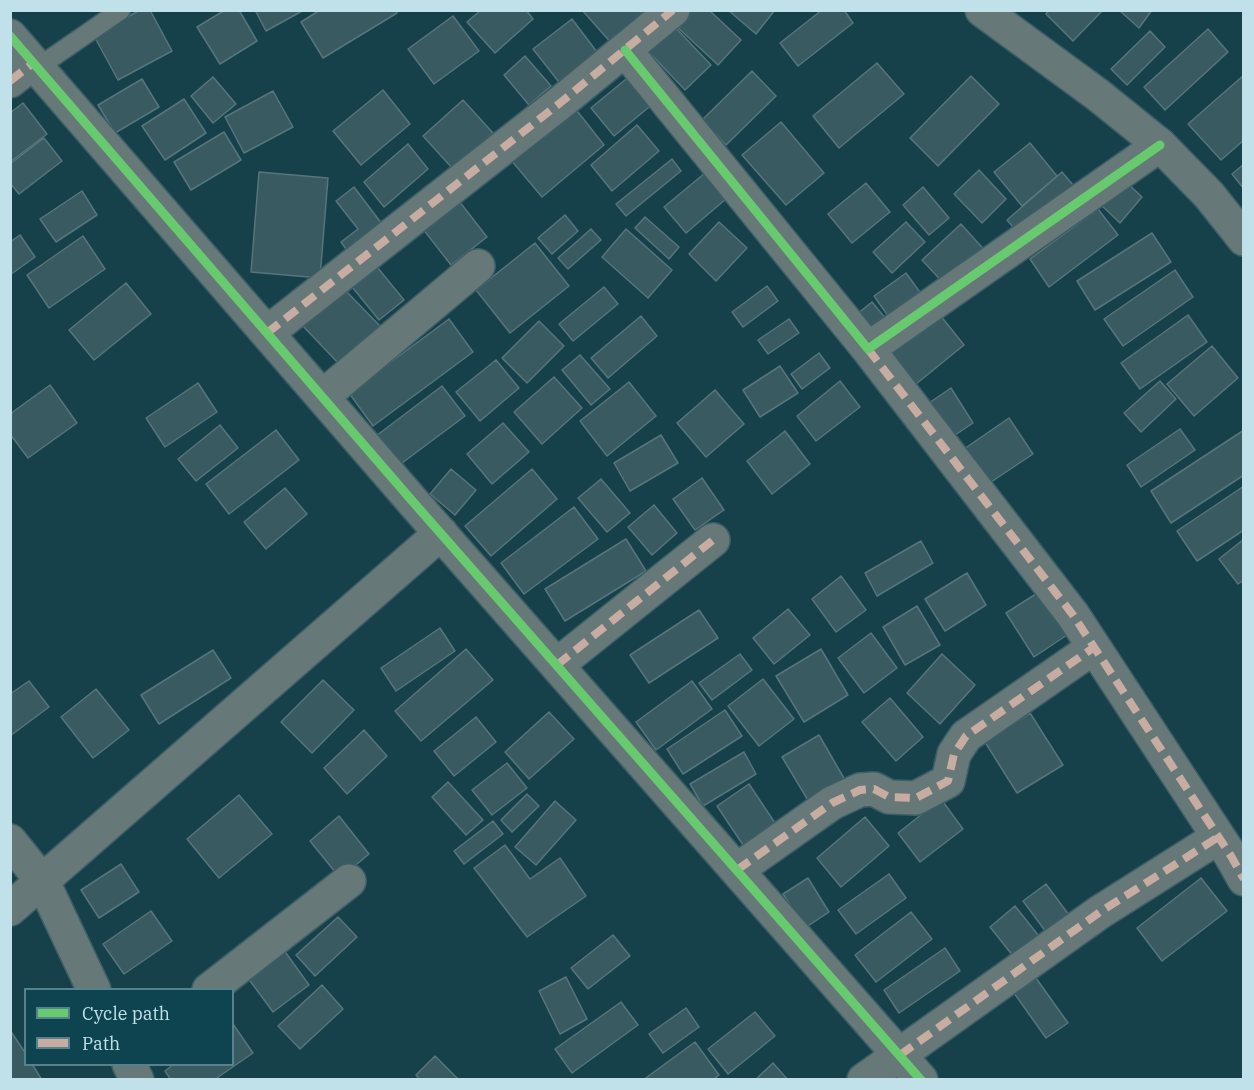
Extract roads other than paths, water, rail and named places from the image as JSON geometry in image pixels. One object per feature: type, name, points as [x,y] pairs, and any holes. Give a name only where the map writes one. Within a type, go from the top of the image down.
[{"type":"street","points":[[267,333],[673,10]]},
{"type":"street","points":[[982,10],[1098,95],[1160,145],[1209,195],[1244,239]]},
{"type":"street","points":[[10,36],[27,70],[267,333],[921,1080]]},
{"type":"street","points":[[625,50],[868,349],[1073,615],[1244,879]]},
{"type":"street","points":[[868,349],[1160,145]]},
{"type":"street","points":[[322,397],[478,266]]},
{"type":"street","points":[[10,909],[441,533]]},
{"type":"street","points":[[556,665],[713,540]]},
{"type":"street","points":[[737,870],[832,803],[860,790],[874,789],[889,797],[916,798],[948,781],[954,754],[966,736],[1093,648]]},
{"type":"street","points":[[864,1080],[1100,912],[1217,838]]},
{"type":"street","points":[[10,842],[43,882],[93,988]]},
{"type":"street","points":[[212,988],[349,881]]},
{"type":"street","points":[[130,1066],[137,1080]]},
{"type":"lane","points":[[27,70],[121,10]]}]
